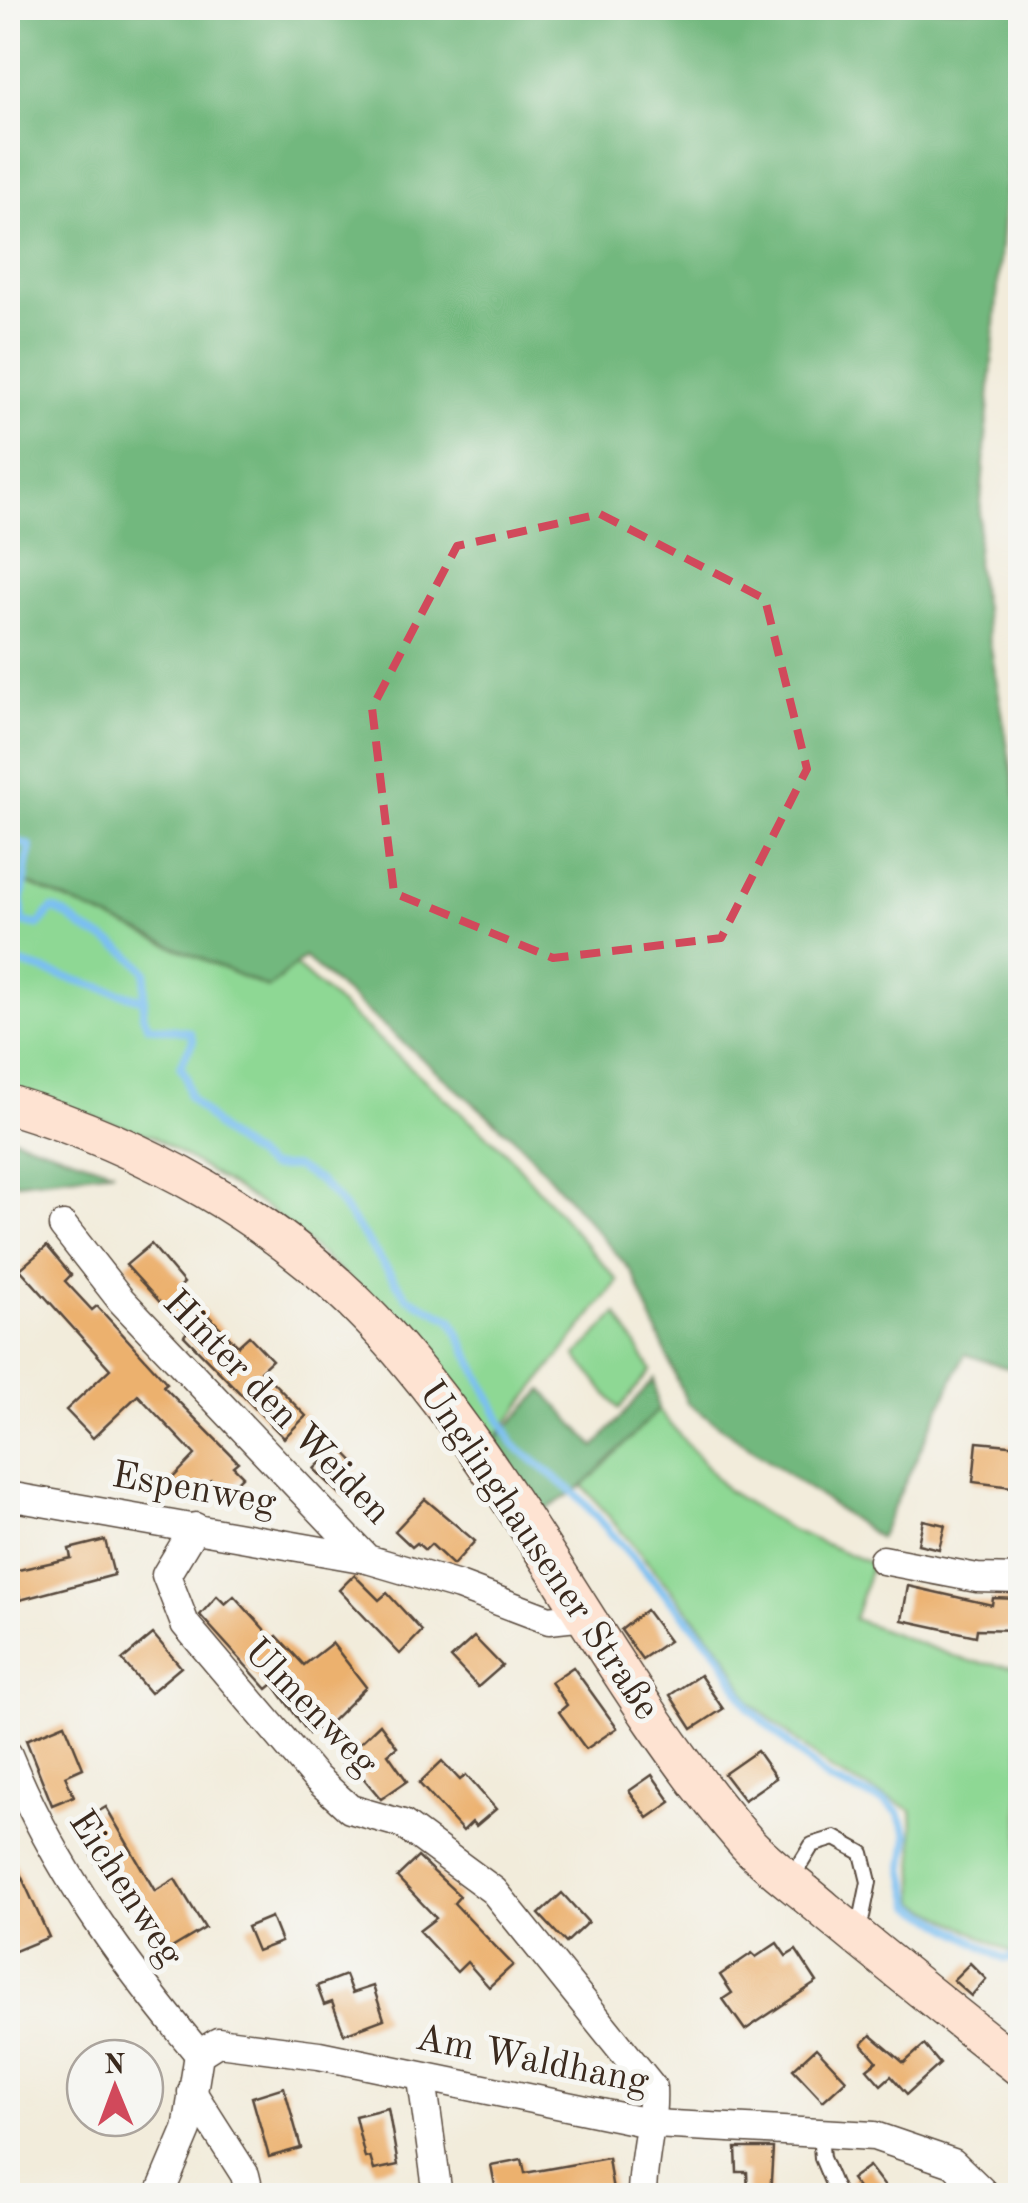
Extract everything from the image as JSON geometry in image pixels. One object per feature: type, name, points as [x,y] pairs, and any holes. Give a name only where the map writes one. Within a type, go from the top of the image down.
[{"type":"main road","name":"Unglinghausener Straße","points":[[8,1104],[124,1146],[188,1177],[327,1278],[374,1322],[442,1408],[677,1756],[748,1844],[789,1882],[1020,2066]]},
{"type":"street","name":"Hinter den Weiden","points":[[63,1226],[120,1300],[368,1559],[459,1586],[550,1620],[586,1616]]},
{"type":"street","name":"Espenweg","points":[[8,1496],[368,1559]]},
{"type":"street","name":"Ulmenweg","points":[[195,1527],[166,1575],[180,1614],[217,1666],[314,1776],[350,1808],[403,1824],[494,1891],[652,2086],[654,2124]]},
{"type":"street","points":[[883,1560],[977,1578],[1020,1579]]},
{"type":"street","name":"Eichenweg","points":[[8,1754],[31,1813],[67,1876],[144,1988],[199,2054]]},
{"type":"street","name":"Am Waldhang","points":[[199,2054],[218,2042],[319,2055],[654,2124],[874,2136],[953,2163],[987,2196]]},
{"type":"street","points":[[159,2196],[187,2130],[199,2054]]},
{"type":"street","points":[[422,2079],[438,2196]]},
{"type":"street","points":[[192,2092],[245,2175],[250,2196]]},
{"type":"street","points":[[642,2196],[642,2155],[654,2124]]},
{"type":"lane","points":[[789,1882],[812,1845],[836,1838],[862,1852],[869,1882],[858,1937]]},
{"type":"lane","points":[[820,2133],[822,2158],[838,2196]]},
{"type":"highlighted area","points":[[600,514],[765,599],[807,769],[721,938],[553,958],[394,893],[372,708],[457,546]]},
{"type":"green space","points":[[8,8],[1020,8],[976,563],[1020,817],[1020,1372],[965,1354],[879,1538],[687,1403],[632,1272],[521,1144],[304,957],[269,988],[8,875]]},
{"type":"green space","points":[[8,875],[268,988],[295,965],[506,1152],[618,1281],[490,1445],[412,1335],[270,1210],[152,1136],[8,1091]]},
{"type":"green space","points":[[8,1136],[114,1171],[8,1183]]},
{"type":"green space","points":[[617,1314],[651,1370],[619,1409],[576,1356]]},
{"type":"green space","points":[[654,1379],[658,1410],[583,1486],[535,1516],[490,1445],[543,1390],[595,1447]]},
{"type":"green space","points":[[658,1410],[727,1490],[787,1528],[872,1564],[854,1619],[967,1661],[1020,1668],[1020,1951],[1016,1955],[916,1902],[912,1810],[834,1772],[750,1702],[727,1656],[583,1486]]},
{"type":"building","points":[[151,1244],[184,1283],[180,1287],[238,1346],[249,1336],[272,1360],[261,1370],[306,1416],[284,1438],[184,1336],[187,1332],[126,1265]]},
{"type":"building","points":[[47,1246],[71,1275],[65,1281],[92,1310],[97,1306],[167,1383],[163,1386],[238,1462],[233,1466],[243,1476],[226,1493],[211,1480],[180,1497],[167,1484],[195,1455],[138,1395],[93,1438],[66,1410],[110,1369],[20,1269]]},
{"type":"building","points":[[977,1442],[1020,1446],[1020,1488],[973,1482]]},
{"type":"building","points":[[338,1445],[359,1467],[351,1475],[359,1484],[344,1498],[314,1469]]},
{"type":"building","points":[[425,1499],[475,1541],[453,1565],[431,1544],[425,1550],[417,1543],[412,1547],[395,1531]]},
{"type":"building","points":[[923,1520],[945,1525],[939,1549],[918,1544]]},
{"type":"building","points":[[105,1540],[114,1575],[20,1600],[14,1571],[71,1558],[69,1549]]},
{"type":"building","points":[[354,1575],[379,1600],[387,1593],[422,1631],[400,1654],[339,1590]]},
{"type":"building","points":[[908,1586],[992,1605],[993,1598],[1020,1599],[1020,1630],[977,1629],[976,1636],[902,1620]]},
{"type":"building","points":[[217,1596],[225,1604],[234,1596],[273,1639],[277,1636],[304,1665],[332,1643],[366,1687],[320,1733],[317,1728],[309,1734],[273,1684],[267,1689],[200,1615]]},
{"type":"building","points":[[646,1610],[669,1641],[642,1659],[621,1630]]},
{"type":"building","points":[[153,1634],[181,1667],[150,1693],[122,1660]]},
{"type":"building","points":[[474,1637],[502,1666],[478,1687],[451,1658]]},
{"type":"building","points":[[573,1667],[617,1728],[586,1749],[559,1712],[567,1705],[551,1682]]},
{"type":"building","points":[[700,1675],[723,1709],[692,1729],[670,1695]]},
{"type":"building","points":[[65,1724],[83,1768],[65,1776],[74,1796],[52,1805],[26,1740]]},
{"type":"building","points":[[380,1724],[397,1747],[388,1754],[407,1781],[381,1799],[360,1774],[354,1778],[341,1761]]},
{"type":"building","points":[[757,1751],[776,1778],[744,1800],[724,1774]]},
{"type":"building","points":[[442,1761],[460,1780],[466,1775],[496,1809],[476,1826],[472,1822],[463,1831],[419,1783]]},
{"type":"building","points":[[652,1775],[671,1802],[648,1818],[629,1791]]},
{"type":"building","points":[[106,1807],[155,1891],[175,1879],[205,1928],[165,1952],[113,1863],[100,1870],[74,1826]]},
{"type":"building","points":[[8,1847],[49,1937],[8,1954]]},
{"type":"building","points":[[418,1857],[460,1896],[454,1903],[513,1965],[489,1987],[467,1962],[457,1972],[419,1931],[436,1918],[397,1877]]},
{"type":"building","points":[[562,1893],[588,1922],[566,1943],[539,1914]]},
{"type":"building","points":[[271,1917],[281,1942],[257,1951],[247,1927]]},
{"type":"building","points":[[777,1943],[786,1956],[796,1950],[817,1982],[745,2030],[723,1999],[732,1993],[720,1975],[752,1953],[756,1957]]},
{"type":"building","points":[[970,1963],[986,1979],[971,1996],[953,1980]]},
{"type":"building","points":[[345,1975],[352,1993],[373,1986],[384,2019],[344,2034],[332,2002],[324,2005],[317,1986]]},
{"type":"building","points":[[871,2035],[904,2063],[924,2045],[940,2064],[907,2094],[891,2076],[881,2085],[867,2069],[877,2061],[862,2044]]},
{"type":"building","points":[[816,2048],[846,2080],[823,2101],[793,2069]]},
{"type":"building","points":[[284,2087],[301,2148],[269,2157],[252,2097]]},
{"type":"building","points":[[388,2108],[398,2165],[374,2170],[370,2157],[365,2158],[355,2116]]},
{"type":"building","points":[[736,2148],[773,2148],[770,2196],[748,2196],[747,2172],[737,2172]]},
{"type":"building","points":[[608,2158],[613,2191],[599,2196],[497,2196],[491,2165],[522,2159],[525,2173]]},
{"type":"building","points":[[869,2166],[892,2196],[864,2196],[851,2179]]},
{"type":"waterway","points":[[8,838],[30,846],[21,904],[23,922],[39,925],[52,909],[59,911],[122,949],[140,965],[146,972],[143,1015],[148,1026],[190,1032],[193,1041],[180,1066],[189,1096],[224,1134],[269,1167],[295,1167],[318,1180],[337,1199],[407,1297],[451,1319],[513,1444],[578,1496],[721,1656],[749,1708],[830,1781],[885,1802],[898,1812],[908,1835],[904,1867],[912,1905],[1004,1959],[1020,1956]]},
{"type":"waterway","points":[[8,960],[144,1000]]}]
